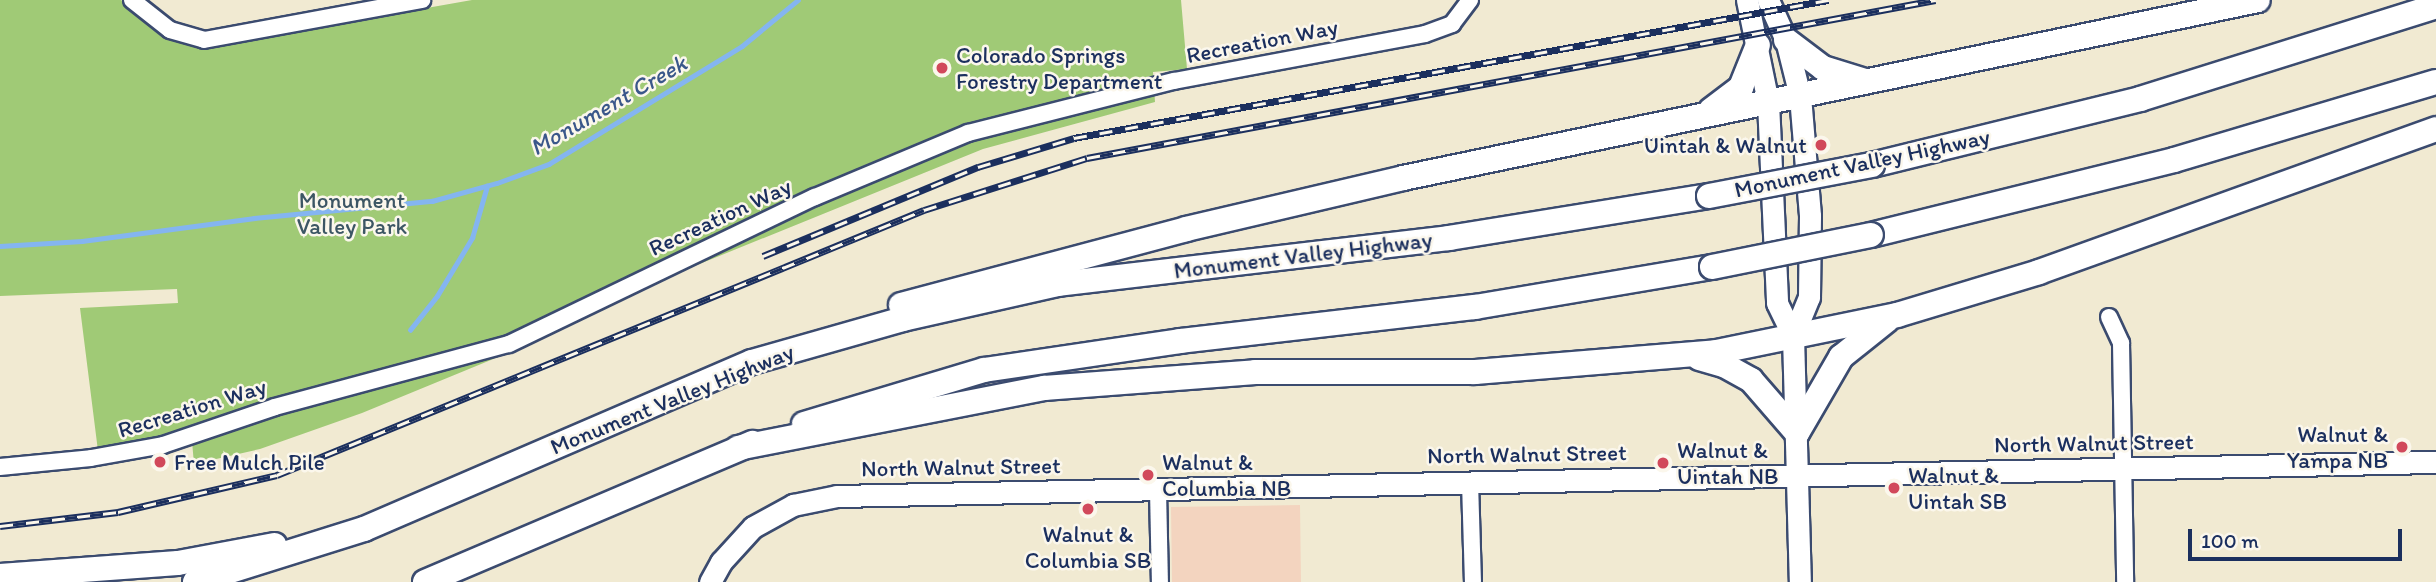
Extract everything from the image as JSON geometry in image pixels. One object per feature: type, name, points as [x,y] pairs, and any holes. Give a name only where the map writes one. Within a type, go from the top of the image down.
[{"type":"highway","points":[[823,340],[933,294],[1173,232],[1702,115],[2258,0]]},
{"type":"highway","name":"Monument Valley Highway","points":[[195,582],[364,529],[752,362],[823,340],[1058,284],[1449,238],[1709,196],[1872,165],[2140,99],[2436,6]]},
{"type":"highway","points":[[1786,40],[1823,68],[1866,81]]},
{"type":"highway","points":[[1702,115],[1741,87],[1758,45]]},
{"type":"highway","points":[[425,582],[738,449],[831,414],[984,370],[1180,341],[1475,307],[1712,267],[1871,235],[2174,160],[2436,82]]},
{"type":"highway","points":[[738,449],[974,398],[1058,386],[1255,372],[1475,372],[1688,355],[1793,336],[1897,315],[2039,272],[2436,129]]},
{"type":"highway","points":[[1688,355],[1724,365],[1751,380],[1797,433],[1841,358],[1869,330],[1897,315]]},
{"type":"highway","points":[[0,576],[178,563],[364,529]]},
{"type":"main road","points":[[1747,0],[1768,102],[1777,303],[1793,336]]},
{"type":"main road","points":[[1768,0],[1786,40],[1800,96],[1810,216],[1808,297],[1793,336],[1800,582]]},
{"type":"main road","name":"North Walnut Street","points":[[710,582],[721,562],[753,527],[793,505],[837,496],[2436,462]]},
{"type":"street","points":[[132,0],[170,30],[204,40],[422,0]]},
{"type":"street","name":"Recreation Way","points":[[0,467],[91,458],[163,445],[275,407],[509,344],[815,197],[968,133],[1078,102],[1174,80],[1425,34],[1462,15],[1470,0]]},
{"type":"street","points":[[2109,317],[2121,343],[2125,582]]},
{"type":"street","points":[[1470,482],[1473,582]]},
{"type":"street","points":[[1158,490],[1160,582]]},
{"type":"shaded area","points":[[1300,505],[1301,582],[1172,582],[1171,507]]},
{"type":"green space","name":"Monument Valley Park","points":[[0,0],[121,0],[172,41],[201,48],[472,0],[1181,0],[1187,69],[1153,72],[1155,102],[983,149],[665,278],[503,355],[362,413],[260,449],[194,464],[191,430],[98,451],[80,308],[178,303],[177,289],[0,296]]},
{"type":"waterway","name":"Monument Creek","points":[[0,246],[82,241],[254,218],[432,201],[497,183],[549,164],[742,46],[798,0]]},
{"type":"waterway","points":[[410,330],[437,296],[472,238],[487,186]]},
{"type":"railway","points":[[763,256],[978,167],[1074,138],[1828,0]]},
{"type":"railway","points":[[0,526],[118,512],[277,475],[924,210],[1087,158],[1935,0]]},
{"type":"place","name":"Colorado Springs Forestry Department","points":[[942,68]]},
{"type":"place","name":"Uintah & Walnut","points":[[1821,145]]},
{"type":"place","name":"Walnut & Yampa NB","points":[[2402,447]]},
{"type":"place","name":"Free Mulch Pile","points":[[160,462]]},
{"type":"place","name":"Walnut & Uintah NB","points":[[1663,463]]},
{"type":"place","name":"Walnut & Columbia NB","points":[[1148,475]]},
{"type":"place","name":"Walnut & Uintah SB","points":[[1894,488]]},
{"type":"place","name":"Walnut & Columbia SB","points":[[1088,509]]}]
